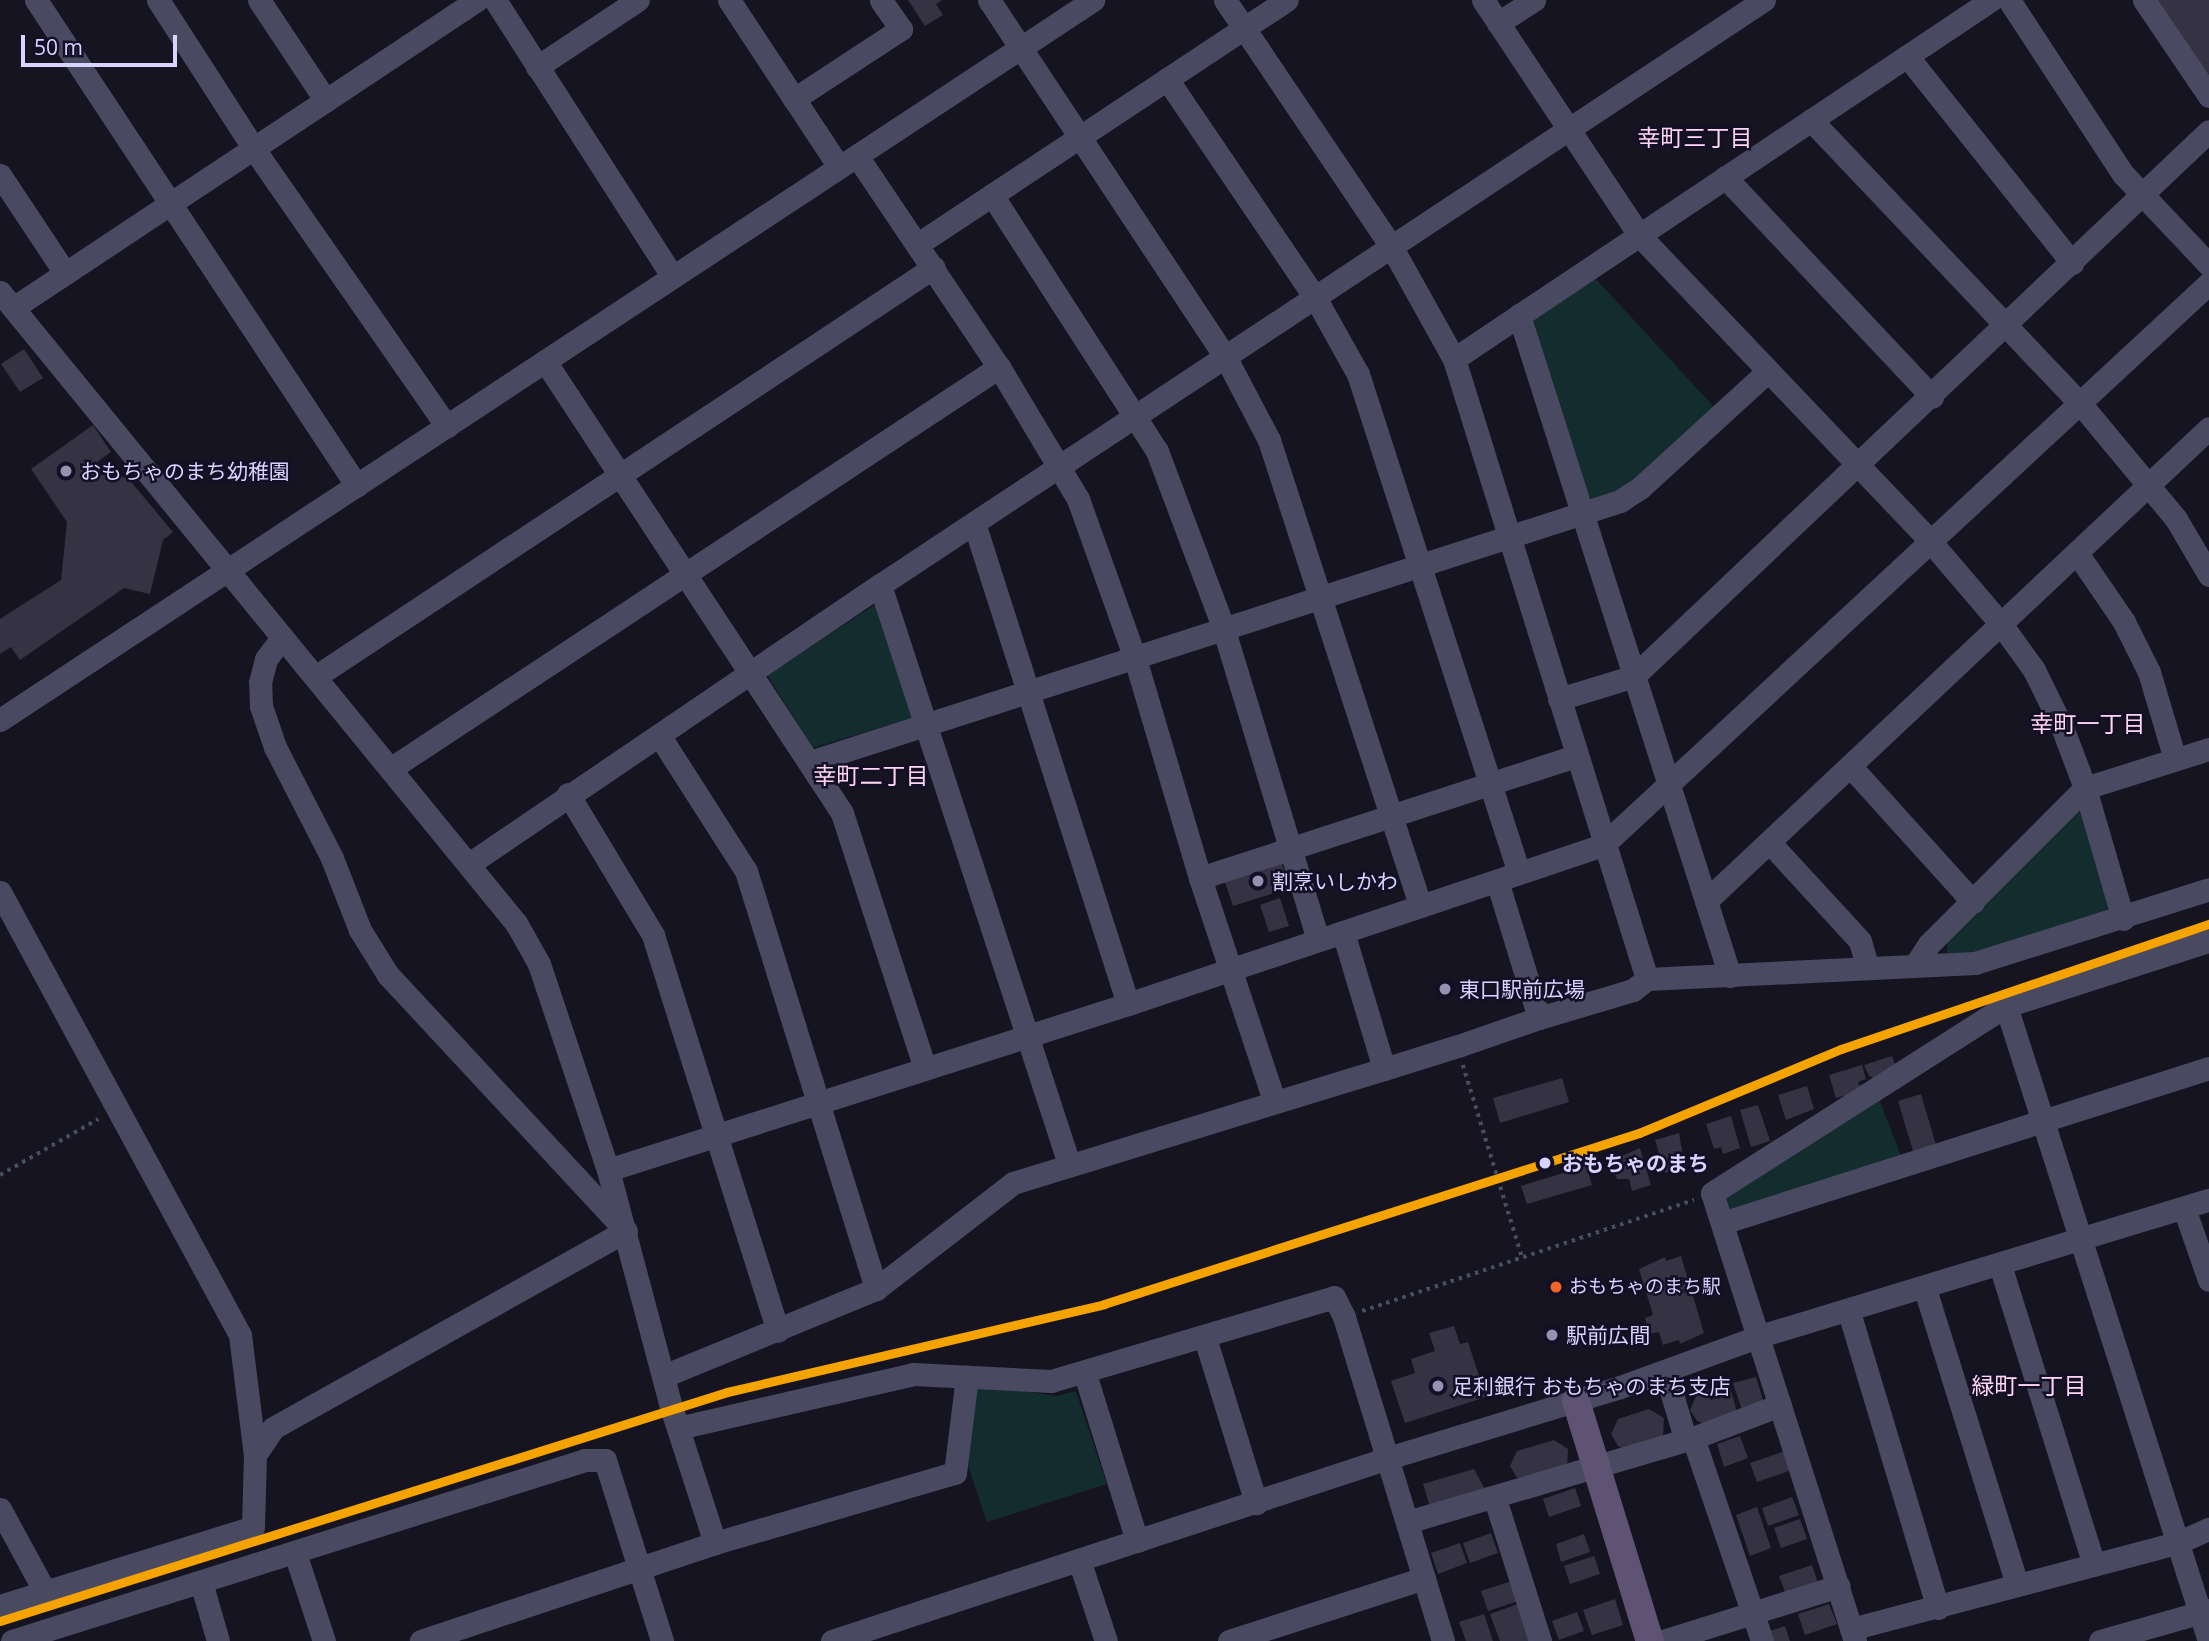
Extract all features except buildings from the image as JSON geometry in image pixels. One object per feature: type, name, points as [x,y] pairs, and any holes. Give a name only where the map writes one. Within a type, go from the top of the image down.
[{"type":"main road","points":[[1576,1401],[1650,1641]]},
{"type":"street","points":[[36,0],[357,486]]},
{"type":"street","points":[[158,0],[254,149],[447,427]]},
{"type":"street","points":[[259,0],[326,101]]},
{"type":"street","points":[[477,0],[65,273],[6,300],[225,572],[315,677],[516,923],[539,964],[608,1170],[666,1375],[678,1428],[715,1544]]},
{"type":"street","points":[[495,0],[673,277]]},
{"type":"street","points":[[537,67],[638,0]]},
{"type":"street","points":[[729,0],[794,99],[918,244],[1060,466],[1097,547],[1134,655],[1200,878],[1274,1101]]},
{"type":"street","points":[[794,99],[901,29],[881,0]]},
{"type":"street","points":[[989,0],[1226,358],[1269,440],[1420,906]]},
{"type":"street","points":[[0,720],[1093,0]]},
{"type":"street","points":[[1225,0],[1391,246],[1454,359],[1603,845],[1647,979]]},
{"type":"street","points":[[918,244],[1286,0]]},
{"type":"street","points":[[1483,0],[1639,235],[1858,469],[1930,541],[2001,624],[2034,670],[2085,788],[2123,919]]},
{"type":"street","points":[[1498,23],[1534,0]]},
{"type":"street","points":[[469,864],[568,794],[880,585],[1316,299],[1391,246],[1764,0]]},
{"type":"street","points":[[1454,359],[1991,0]]},
{"type":"street","points":[[2009,0],[2142,196],[2209,265]]},
{"type":"street","points":[[2144,0],[2209,96]]},
{"type":"street","points":[[1907,56],[2072,263]]},
{"type":"street","points":[[1167,79],[1316,299],[1358,374],[1520,873]]},
{"type":"street","points":[[1811,120],[2079,402],[2150,484],[2209,575]]},
{"type":"street","points":[[1559,699],[1634,677],[1858,469],[2209,131]]},
{"type":"street","points":[[0,175],[65,273]]},
{"type":"street","points":[[1726,177],[1933,397]]},
{"type":"street","points":[[992,195],[1138,415],[1176,497],[1223,627],[1318,940]]},
{"type":"street","points":[[315,677],[934,267]]},
{"type":"street","points":[[608,1170],[1128,1004],[1603,845],[1670,787],[1930,541],[2209,283]]},
{"type":"street","points":[[1519,316],[1730,976]]},
{"type":"street","points":[[545,362],[842,813],[925,1068]]},
{"type":"street","points":[[390,769],[999,367]]},
{"type":"street","points":[[810,762],[1134,655],[1620,501],[1640,488],[1768,371]]},
{"type":"street","points":[[1706,901],[2209,428]]},
{"type":"street","points":[[974,523],[1128,1004]]},
{"type":"street","points":[[2077,553],[2124,622],[2149,672],[2175,760]]},
{"type":"street","points":[[880,585],[928,723],[1069,1164]]},
{"type":"street","points":[[281,639],[266,659],[260,682],[261,706],[275,747],[332,858],[360,930],[388,975],[626,1231]]},
{"type":"street","points":[[659,735],[746,871],[876,1289]]},
{"type":"street","points":[[1916,964],[2085,788],[2209,749]]},
{"type":"street","points":[[1200,878],[1576,756]]},
{"type":"street","points":[[1851,767],[1973,902]]},
{"type":"street","points":[[568,794],[653,935],[778,1331]]},
{"type":"street","points":[[1770,843],[1860,941],[1867,965]]},
{"type":"street","points":[[1497,881],[1539,1018]]},
{"type":"street","points":[[666,1375],[876,1289],[908,1269],[995,1194],[1069,1164],[1633,990],[1647,979],[1730,976],[1867,965],[1975,963],[2123,919],[2209,889]]},
{"type":"street","points":[[0,892],[240,1335],[256,1455],[253,1527],[0,1606]]},
{"type":"street","points":[[1343,932],[1384,1069]]},
{"type":"street","points":[[2209,941],[2006,1006],[1712,1193],[1760,1336],[1853,1635],[2017,1585],[2177,1543],[2209,1529]]},
{"type":"street","points":[[2006,1006],[2177,1543],[2204,1612],[2209,1641]]},
{"type":"street","points":[[1722,1223],[2209,1068]]},
{"type":"street","points":[[832,1641],[1388,1458],[1576,1401],[1760,1336],[1926,1289],[2209,1200]]},
{"type":"street","points":[[2183,1208],[2209,1280]]},
{"type":"street","points":[[256,1455],[273,1428],[311,1404],[626,1231]]},
{"type":"street","points":[[2000,1265],[2094,1565]]},
{"type":"street","points":[[1926,1289],[2017,1585]]},
{"type":"street","points":[[678,1428],[913,1374],[1051,1381],[1085,1374],[1334,1297],[1344,1317],[1443,1641]]},
{"type":"street","points":[[1849,1312],[1938,1608]]},
{"type":"street","points":[[1205,1338],[1255,1503]]},
{"type":"street","points":[[1665,1371],[1762,1641]]},
{"type":"street","points":[[1085,1374],[1137,1541]]},
{"type":"street","points":[[421,1641],[638,1567],[955,1473],[967,1377]]},
{"type":"street","points":[[1407,1522],[1495,1499],[1689,1438],[1780,1405]]},
{"type":"street","points":[[12,1641],[585,1460],[606,1460],[662,1641]]},
{"type":"street","points":[[1495,1499],[1540,1641]]},
{"type":"street","points":[[0,1509],[45,1592]]},
{"type":"street","points":[[295,1553],[324,1641]]},
{"type":"street","points":[[1080,1560],[1106,1641]]},
{"type":"street","points":[[1229,1641],[1424,1578]]},
{"type":"street","points":[[201,1582],[219,1641]]},
{"type":"street","points":[[1663,1641],[1839,1586]]},
{"type":"street","points":[[2100,1641],[2204,1612]]},
{"type":"path","points":[[1458,1046],[1521,1257]]},
{"type":"path","points":[[0,1175],[116,1109]]},
{"type":"path","points":[[1344,1317],[1712,1193]]},
{"type":"green space","points":[[1595,278],[1715,408],[1627,486],[1593,500],[1583,490],[1532,315]]},
{"type":"green space","points":[[876,604],[915,717],[813,748],[767,675]]},
{"type":"green space","points":[[2084,810],[2110,903],[2103,916],[1977,954],[1947,953],[1947,936],[2071,812]]},
{"type":"green space","points":[[1876,1091],[1904,1164],[1722,1223],[1712,1193]]},
{"type":"green space","points":[[974,1384],[1056,1396],[1076,1391],[1107,1484],[987,1522],[968,1466]]},
{"type":"transit line","points":[[0,1621],[727,1392],[1104,1304],[1639,1133],[1841,1049],[2209,924]]},
{"type":"place","name":"おもちゃのまち幼稚園","points":[[66,471]]},
{"type":"place","name":"割烹いしかわ","points":[[1258,881]]},
{"type":"place","name":"東口駅前広場","points":[[1445,989]]},
{"type":"place","name":"おもちゃのまち","points":[[1545,1163]]},
{"type":"place","name":"おもちゃのまち駅","points":[[1556,1287]]},
{"type":"place","name":"駅前広間","points":[[1552,1335]]},
{"type":"place","name":"足利銀行 おもちゃのまち支店","points":[[1438,1386]]},
{"type":"district","name":"幸町三丁目","points":[[1695,137]]},
{"type":"district","name":"幸町一丁目","points":[[2088,723]]},
{"type":"district","name":"幸町二丁目","points":[[871,775]]},
{"type":"district","name":"緑町一丁目","points":[[2029,1385]]}]
